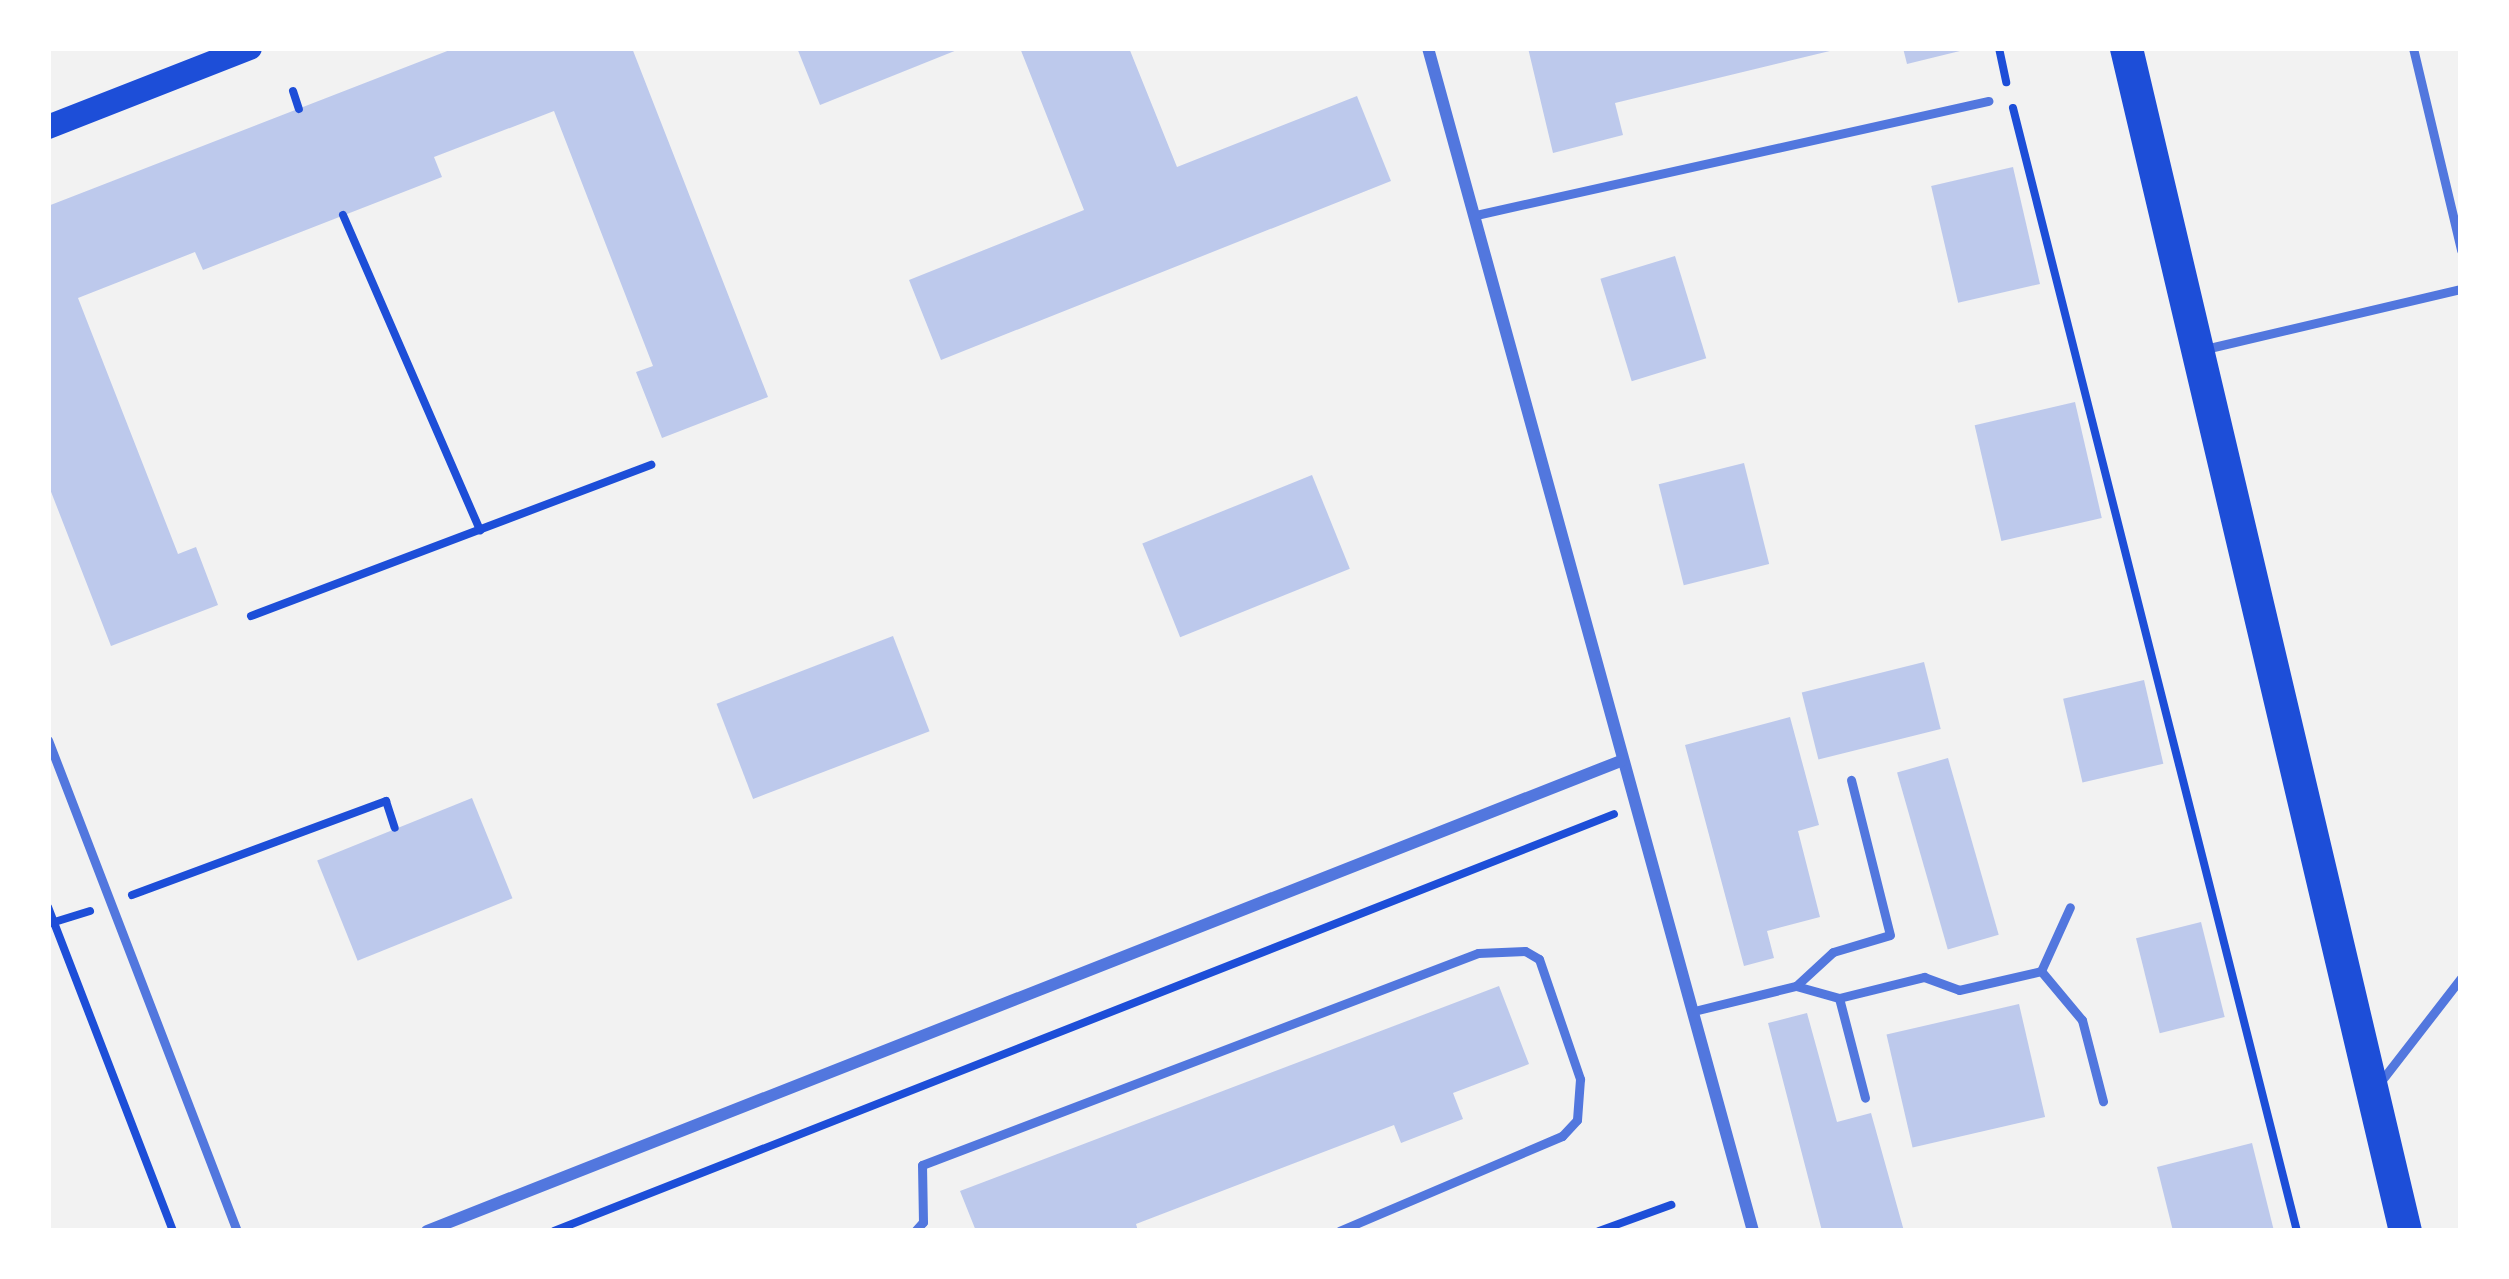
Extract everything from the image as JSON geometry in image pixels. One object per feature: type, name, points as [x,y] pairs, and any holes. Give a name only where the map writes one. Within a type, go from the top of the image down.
[{"type":"highway","points":[[2126,48],[2405,1231]]},
{"type":"main road","points":[[48,127],[250,48]]},
{"type":"street","points":[[1428,48],[1753,1231]]},
{"type":"street","points":[[427,1231],[1621,761]]},
{"type":"lane","points":[[2413,48],[2461,250]]},
{"type":"lane","points":[[1476,214],[1988,101]]},
{"type":"lane","points":[[2200,350],[2461,289]]},
{"type":"lane","points":[[48,740],[237,1231]]},
{"type":"lane","points":[[1694,1011],[1796,986],[1833,952],[1890,935],[1851,780]]},
{"type":"lane","points":[[2041,970],[2070,908]]},
{"type":"lane","points":[[915,1231],[923,1222],[922,1166],[1478,953],[1525,952],[1539,959],[1580,1079],[1577,1120],[1543,1145],[1340,1231]]},
{"type":"lane","points":[[1796,986],[1839,998],[1924,977],[1959,990],[2041,970]]},
{"type":"lane","points":[[2041,970],[2081,1020],[2103,1101]]},
{"type":"lane","points":[[2372,1094],[2461,978]]},
{"type":"lane","points":[[1839,998],[1865,1097]]},
{"type":"path","points":[[1999,48],[2296,1231]]},
{"type":"path","points":[[292,91],[299,109]]},
{"type":"path","points":[[343,215],[480,530]]},
{"type":"path","points":[[251,616],[651,465]]},
{"type":"path","points":[[51,924],[386,801],[395,828]]},
{"type":"path","points":[[554,1231],[1635,806]]},
{"type":"path","points":[[48,907],[173,1231]]},
{"type":"path","points":[[1599,1231],[1671,1204]]},
{"type":"building","points":[[455,48],[632,48],[768,397],[662,438],[636,372],[653,366],[554,111],[434,157],[442,177],[203,270],[195,252],[78,298],[178,554],[196,547],[218,605],[111,646],[48,484],[48,206]]},
{"type":"building","points":[[797,48],[962,48],[820,105]]},
{"type":"building","points":[[1020,48],[1129,48],[1177,167],[1357,96],[1391,181],[941,360],[909,280],[1084,210]]},
{"type":"building","points":[[1528,48],[1834,50],[1615,103],[1623,135],[1553,153]]},
{"type":"building","points":[[1903,48],[1964,48],[1964,50],[1907,64]]},
{"type":"building","points":[[2013,167],[2040,284],[1958,303],[1931,186]]},
{"type":"building","points":[[1675,256],[1706,358],[1632,381],[1600,279]]},
{"type":"building","points":[[2075,402],[2102,518],[2001,541],[1975,425]]},
{"type":"building","points":[[1744,463],[1769,564],[1684,585],[1659,484]]},
{"type":"building","points":[[1312,475],[1350,569],[1180,637],[1142,544]]},
{"type":"building","points":[[893,636],[930,731],[753,799],[717,704]]},
{"type":"building","points":[[1924,662],[1941,729],[1818,759],[1802,692]]},
{"type":"building","points":[[2144,680],[2163,764],[2082,782],[2063,699]]},
{"type":"building","points":[[1790,717],[1819,825],[1798,831],[1820,917],[1767,931],[1774,958],[1744,966],[1685,745]]},
{"type":"building","points":[[1948,758],[1999,935],[1948,949],[1897,773]]},
{"type":"building","points":[[472,798],[512,898],[358,961],[317,861]]},
{"type":"building","points":[[2201,922],[2225,1017],[2160,1033],[2136,938]]},
{"type":"building","points":[[1499,986],[1529,1064],[1453,1093],[1463,1119],[1401,1143],[1394,1125],[1136,1224],[1138,1231],[976,1231],[960,1191]]},
{"type":"building","points":[[2019,1004],[2045,1117],[1913,1148],[1886,1035]]},
{"type":"building","points":[[1807,1013],[1837,1122],[1871,1113],[1904,1231],[1822,1231],[1768,1023]]},
{"type":"building","points":[[2252,1143],[2274,1231],[2173,1231],[2157,1167]]}]
